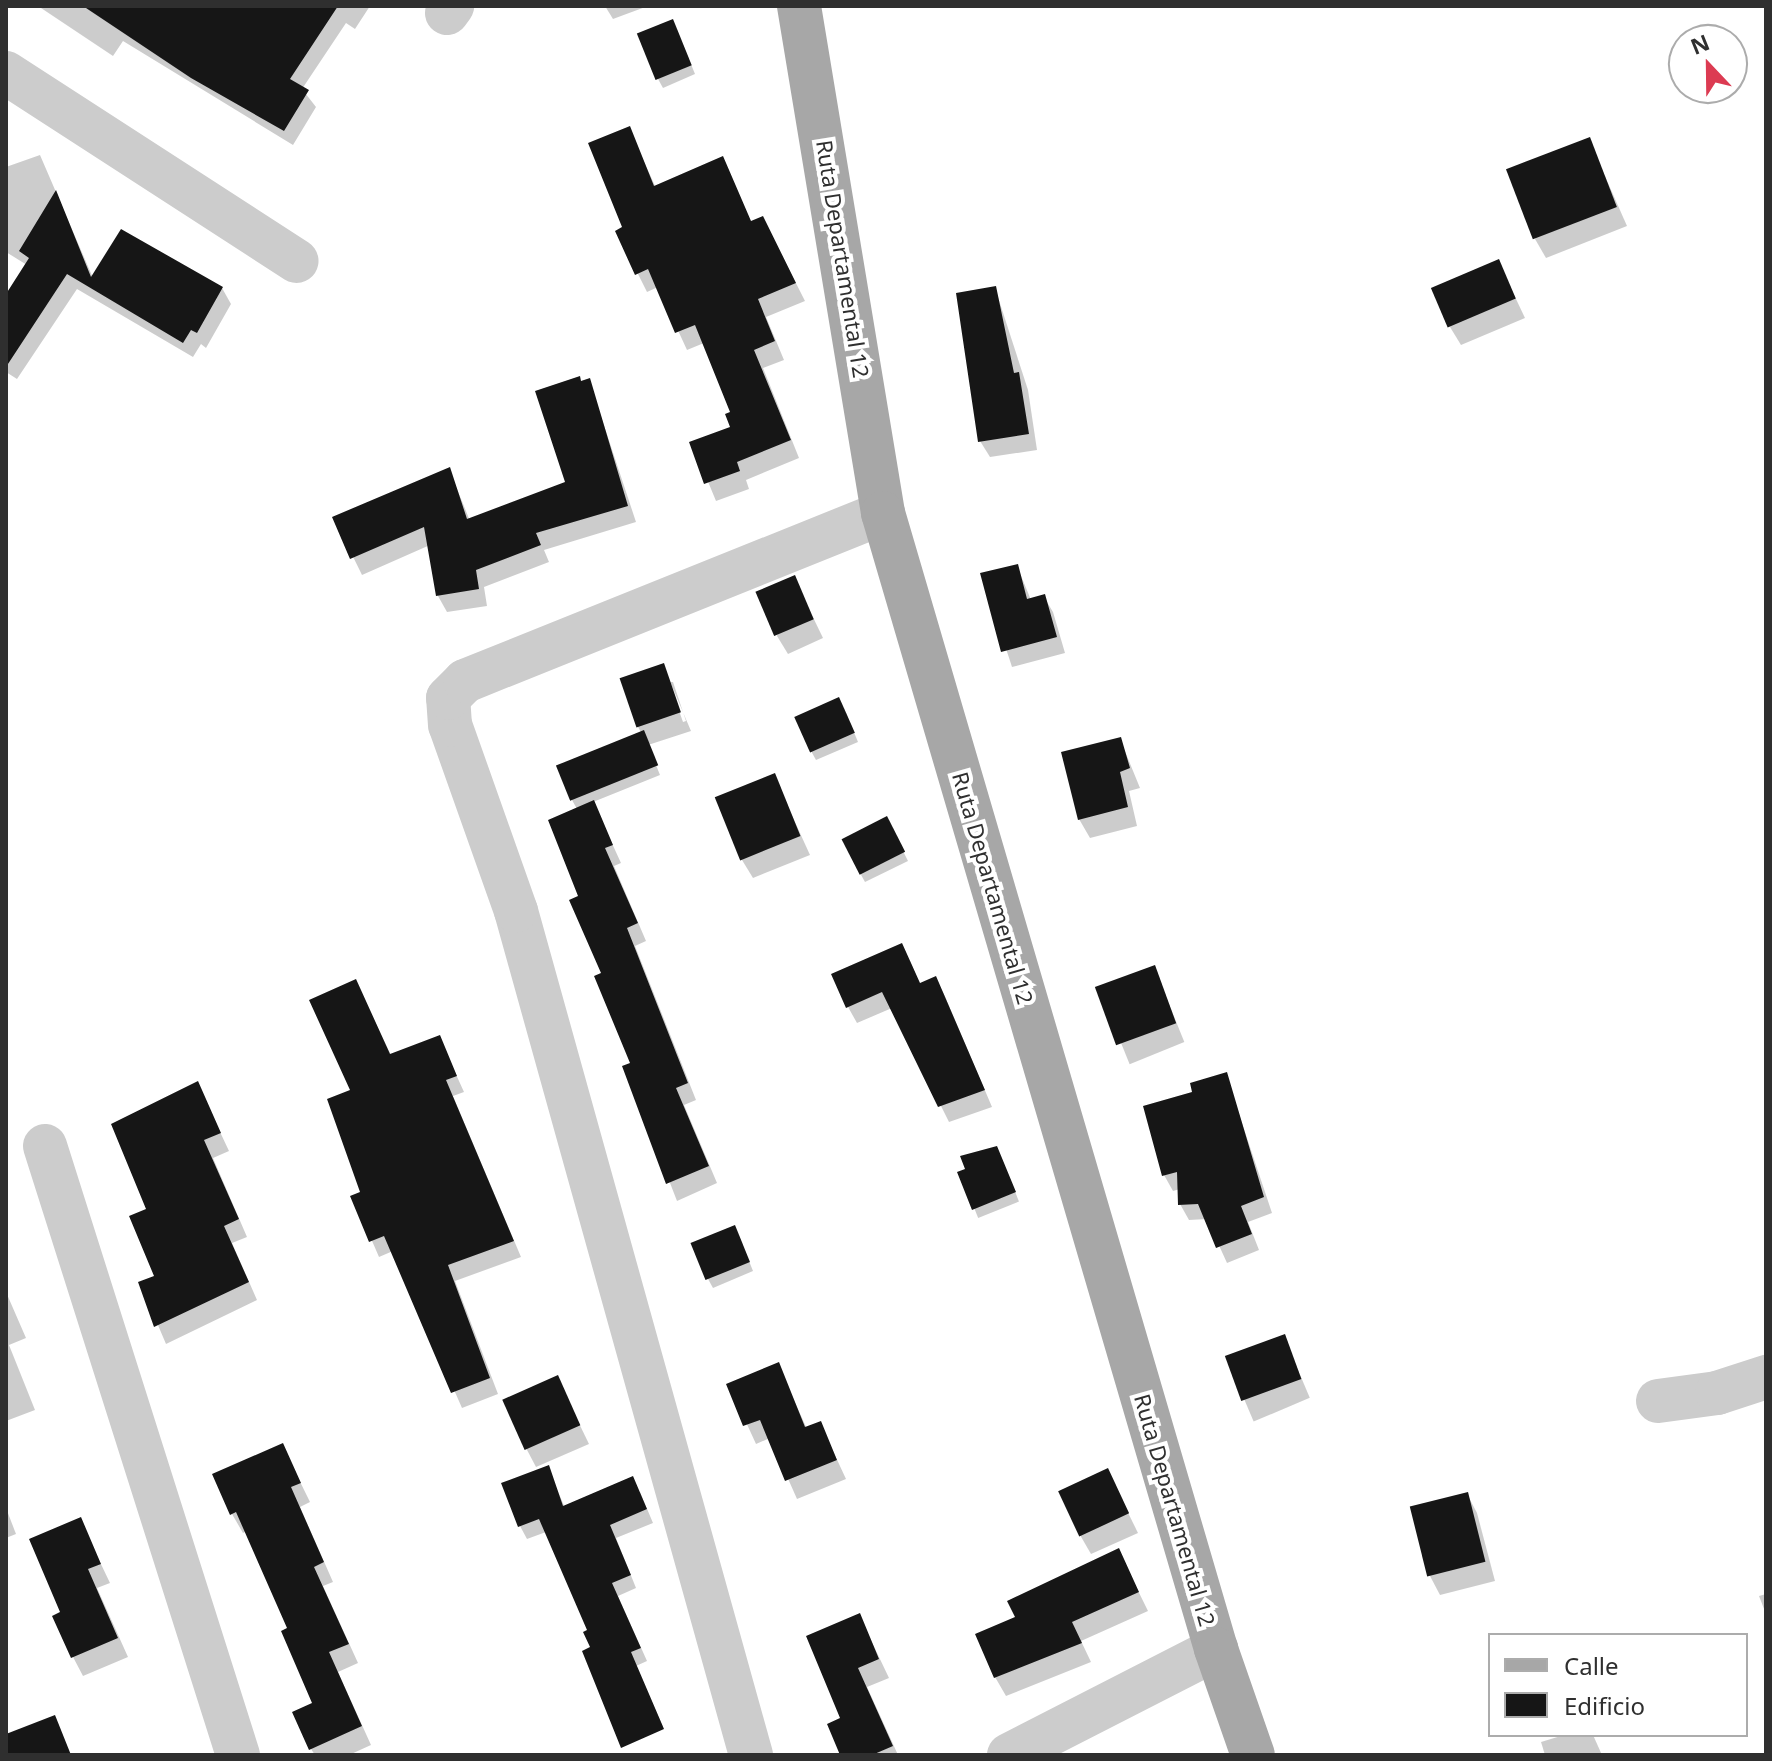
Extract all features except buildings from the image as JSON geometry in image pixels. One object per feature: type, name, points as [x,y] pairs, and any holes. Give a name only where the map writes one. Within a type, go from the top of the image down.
[{"type":"main road","name":"Ruta Departamental 12","points":[[799,6],[883,513],[1216,1649],[1253,1755]]},
{"type":"street","points":[[6,73],[297,261]]},
{"type":"street","points":[[751,1755],[516,911],[450,725],[448,698],[465,681],[883,513]]},
{"type":"street","points":[[45,1146],[238,1755]]},
{"type":"street","points":[[1658,1401],[1717,1393],[1766,1377]]},
{"type":"street","points":[[1009,1755],[1216,1649]]}]
